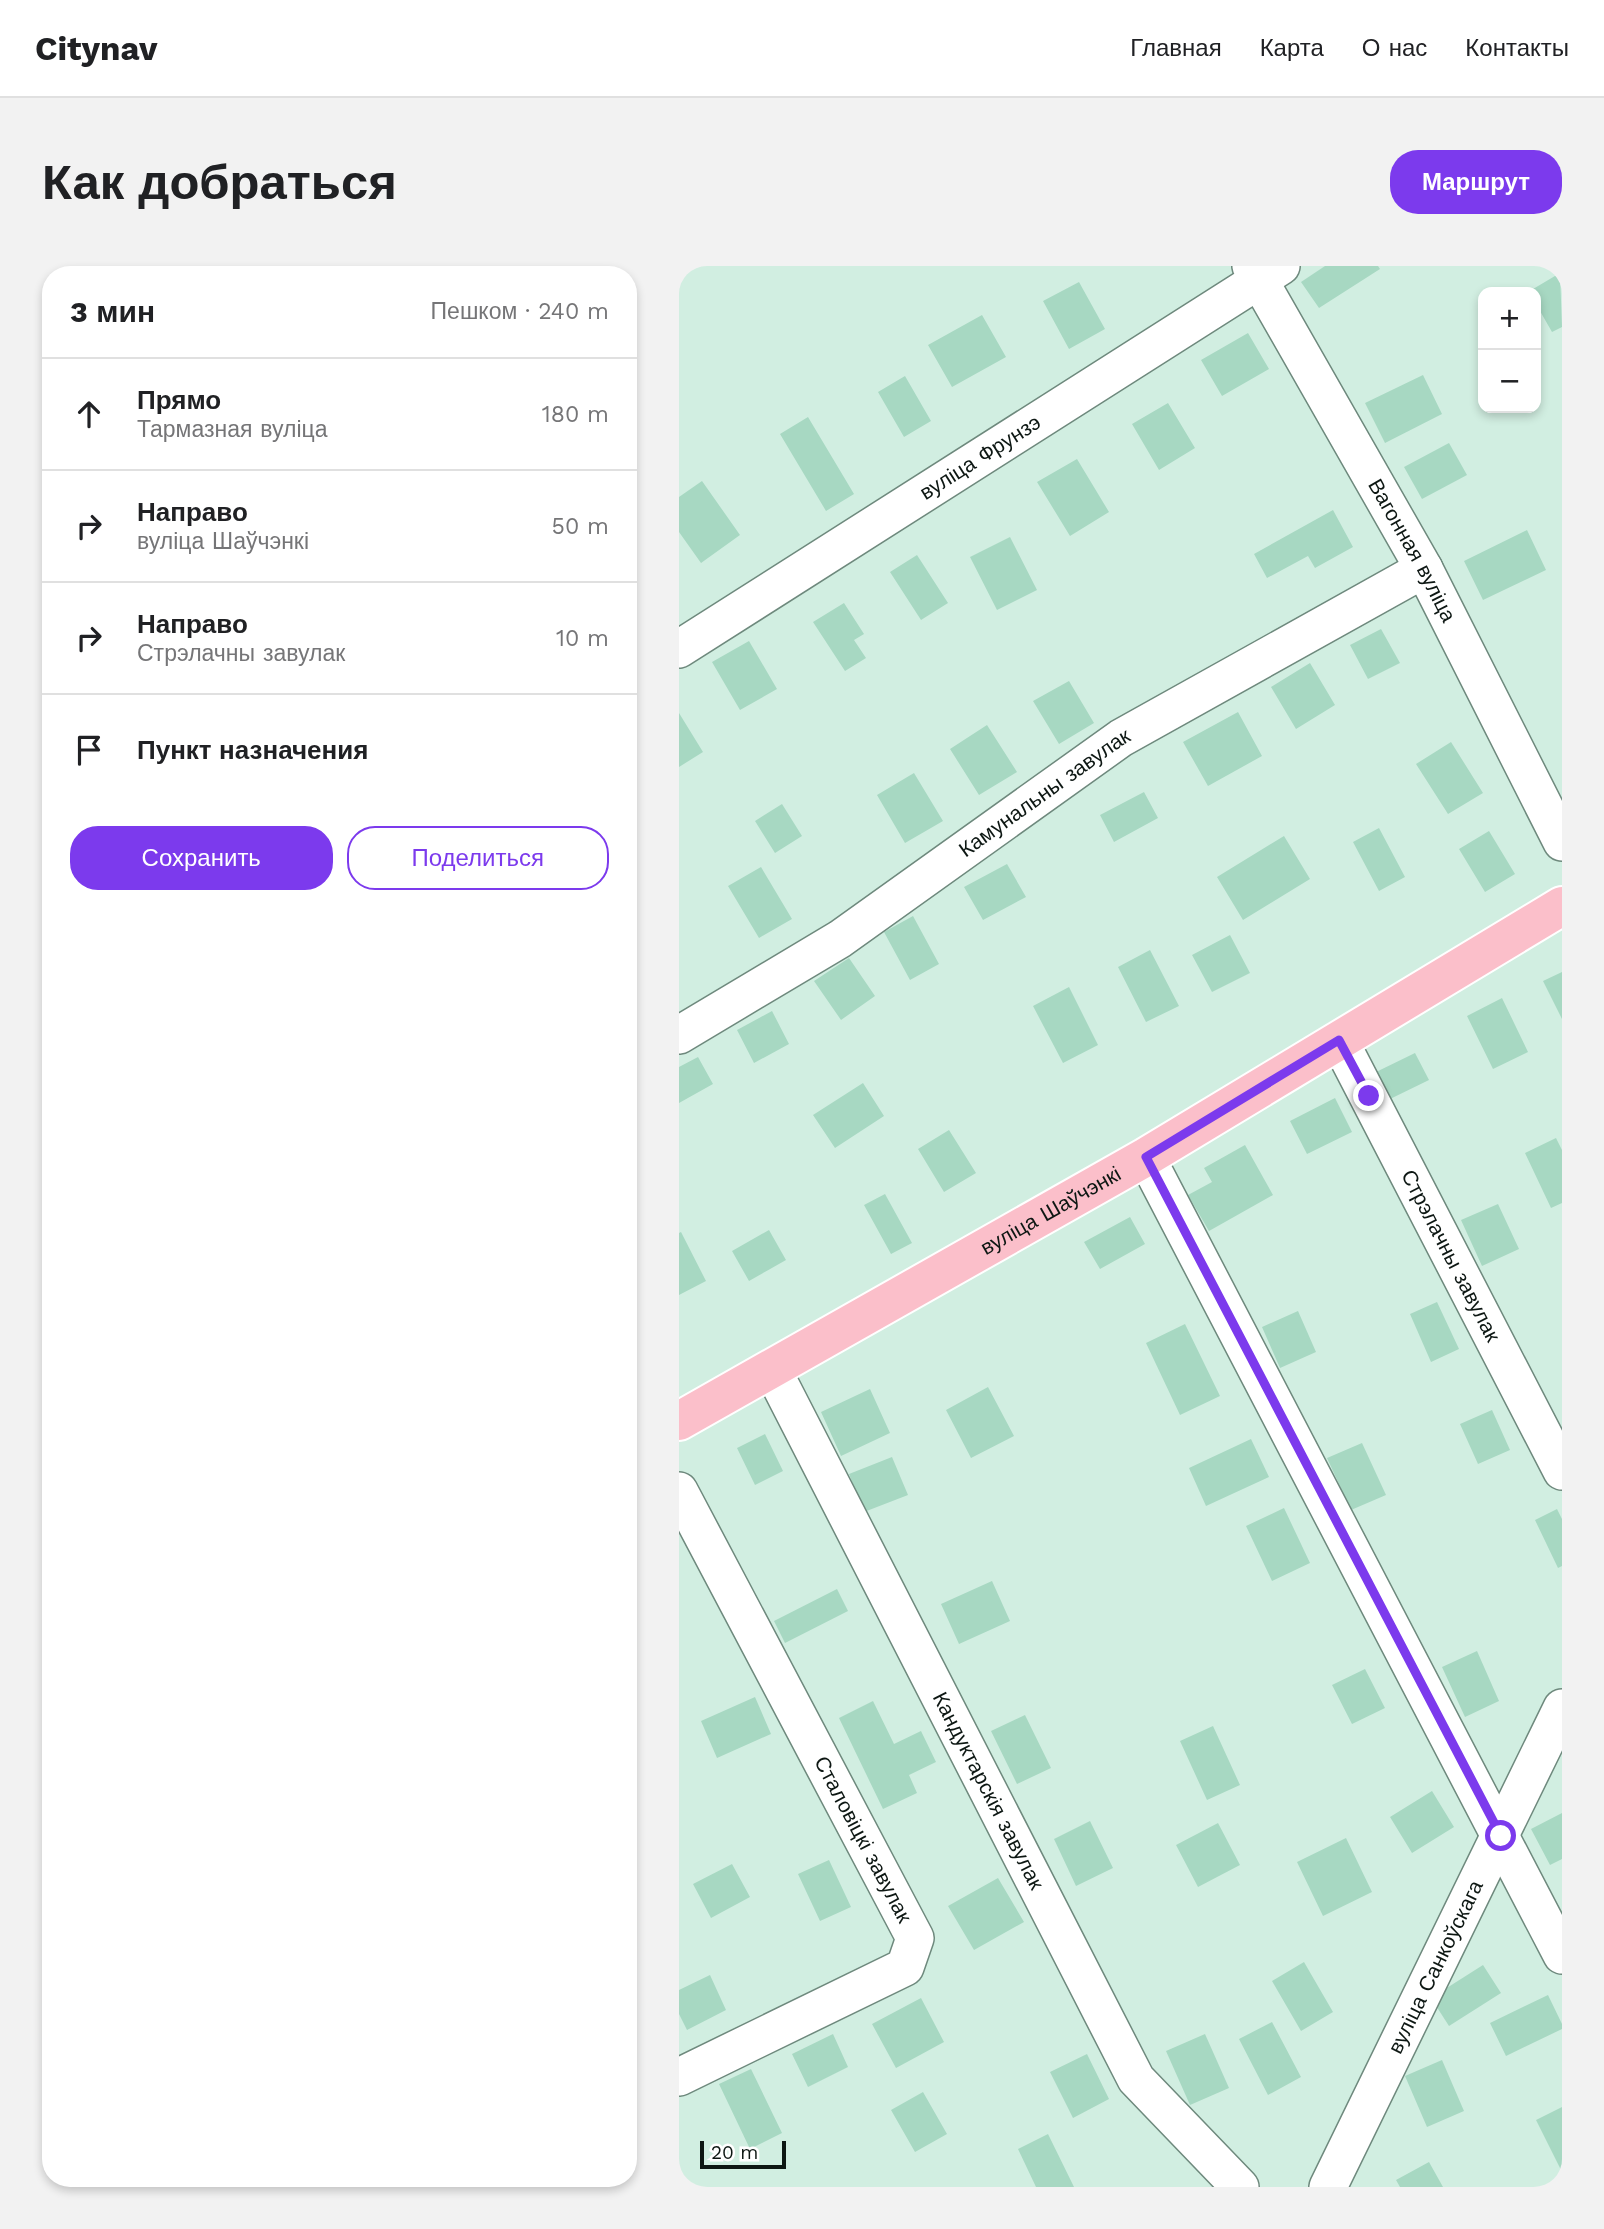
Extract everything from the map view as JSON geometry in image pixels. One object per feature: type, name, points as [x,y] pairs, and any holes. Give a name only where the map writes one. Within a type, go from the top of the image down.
[{"type":"main road","name":"вуліца Шаўчэнкі","points":[[679,1421],[1146,1157],[1562,906]]},
{"type":"street","name":"Вагонная вуліца","points":[[1255,269],[1424,569],[1562,842]]},
{"type":"street","name":"вуліца Фрунзэ","points":[[679,649],[1255,269]]},
{"type":"street","name":"Камунальны завулак","points":[[679,1035],[840,939],[1121,738],[1424,569]]},
{"type":"street","name":"Стрэлачны завулак","points":[[1339,1040],[1562,1471]]},
{"type":"street","points":[[1146,1157],[1562,1955]]},
{"type":"street","name":"Кандуктарскія завулак","points":[[772,1368],[1136,2079],[1240,2187]]},
{"type":"street","name":"Сталовіцкі завулак","points":[[679,1491],[915,1938],[905,1967],[682,2069]]},
{"type":"street","name":"вуліца Санкоўскага","points":[[1328,2187],[1562,1708]]},
{"type":"building","points":[[1325,266],[1378,266],[1380,269],[1319,308],[1301,282]]},
{"type":"building","points":[[1560,273],[1562,327],[1552,332],[1541,313],[1541,287],[1536,287]]},
{"type":"building","points":[[1079,282],[1105,329],[1069,349],[1043,301]]},
{"type":"building","points":[[982,315],[1006,357],[952,387],[928,345]]},
{"type":"building","points":[[1248,333],[1269,369],[1222,396],[1201,360]]},
{"type":"building","points":[[1423,375],[1442,414],[1385,443],[1365,403]]},
{"type":"building","points":[[905,376],[931,421],[904,437],[878,392]]},
{"type":"building","points":[[1168,403],[1195,448],[1159,470],[1132,424]]},
{"type":"building","points":[[808,417],[854,494],[826,511],[780,434]]},
{"type":"building","points":[[1449,443],[1467,475],[1422,499],[1404,467]]},
{"type":"building","points":[[1077,459],[1109,512],[1070,536],[1037,482]]},
{"type":"building","points":[[702,481],[740,535],[701,563],[679,532],[679,497]]},
{"type":"building","points":[[1333,510],[1353,547],[1315,568],[1308,556],[1267,578],[1254,554]]},
{"type":"building","points":[[1527,530],[1546,570],[1483,600],[1464,561]]},
{"type":"building","points":[[1010,537],[1037,590],[997,610],[970,557]]},
{"type":"building","points":[[917,555],[948,603],[921,620],[890,572]]},
{"type":"building","points":[[844,603],[864,634],[854,640],[866,658],[845,671],[813,622]]},
{"type":"building","points":[[1381,629],[1400,663],[1368,679],[1350,645]]},
{"type":"building","points":[[749,641],[777,689],[740,710],[712,662]]},
{"type":"building","points":[[1310,663],[1335,705],[1296,729],[1271,687]]},
{"type":"building","points":[[1069,681],[1094,723],[1059,744],[1033,701]]},
{"type":"building","points":[[1238,712],[1262,756],[1208,786],[1183,742]]},
{"type":"building","points":[[679,713],[703,752],[679,767]]},
{"type":"building","points":[[987,725],[1017,772],[979,795],[950,749]]},
{"type":"building","points":[[1451,742],[1483,793],[1448,814],[1416,764]]},
{"type":"building","points":[[914,773],[943,821],[905,843],[877,795]]},
{"type":"building","points":[[1144,792],[1158,818],[1114,842],[1100,815]]},
{"type":"building","points":[[782,804],[802,836],[775,853],[755,821]]},
{"type":"building","points":[[1379,828],[1405,877],[1379,891],[1353,842]]},
{"type":"building","points":[[1489,831],[1515,874],[1485,892],[1459,849]]},
{"type":"building","points":[[1284,836],[1310,879],[1243,920],[1217,877]]},
{"type":"building","points":[[1007,864],[1026,897],[983,920],[964,887]]},
{"type":"building","points":[[761,867],[792,919],[759,938],[728,886]]},
{"type":"building","points":[[913,916],[939,964],[910,980],[884,932]]},
{"type":"building","points":[[1230,935],[1250,973],[1212,992],[1192,955]]},
{"type":"building","points":[[1150,950],[1179,1006],[1146,1022],[1118,967]]},
{"type":"building","points":[[849,958],[875,996],[841,1020],[814,981]]},
{"type":"building","points":[[1562,972],[1562,1019],[1543,981]]},
{"type":"building","points":[[1069,987],[1098,1045],[1063,1063],[1033,1006]]},
{"type":"building","points":[[1502,998],[1528,1052],[1493,1069],[1467,1016]]},
{"type":"building","points":[[772,1011],[789,1044],[754,1063],[737,1030]]},
{"type":"building","points":[[1415,1053],[1429,1080],[1388,1100],[1374,1073]]},
{"type":"building","points":[[698,1057],[713,1084],[679,1103],[679,1067]]},
{"type":"building","points":[[863,1083],[884,1116],[835,1148],[813,1115]]},
{"type":"building","points":[[1335,1098],[1352,1132],[1307,1154],[1290,1121]]},
{"type":"building","points":[[949,1130],[976,1173],[944,1192],[918,1149]]},
{"type":"building","points":[[1556,1138],[1562,1150],[1562,1203],[1551,1208],[1525,1153]]},
{"type":"building","points":[[1245,1145],[1273,1195],[1209,1231],[1188,1195],[1212,1182],[1204,1168]]},
{"type":"building","points":[[885,1194],[912,1243],[891,1254],[864,1205]]},
{"type":"building","points":[[1498,1204],[1519,1249],[1482,1266],[1461,1220]]},
{"type":"building","points":[[1130,1217],[1145,1244],[1100,1269],[1084,1242]]},
{"type":"building","points":[[769,1230],[786,1260],[749,1281],[732,1251]]},
{"type":"building","points":[[681,1232],[706,1281],[679,1295],[679,1233]]},
{"type":"building","points":[[1437,1302],[1459,1349],[1431,1362],[1410,1314]]},
{"type":"building","points":[[1298,1311],[1316,1352],[1280,1368],[1262,1327]]},
{"type":"building","points":[[1185,1324],[1220,1396],[1180,1415],[1146,1343]]},
{"type":"building","points":[[988,1387],[1014,1436],[971,1458],[946,1410]]},
{"type":"building","points":[[870,1389],[890,1433],[841,1456],[821,1412]]},
{"type":"building","points":[[1492,1410],[1510,1450],[1478,1464],[1460,1424]]},
{"type":"building","points":[[765,1434],[783,1471],[755,1485],[737,1448]]},
{"type":"building","points":[[1251,1439],[1269,1477],[1206,1506],[1189,1468]]},
{"type":"building","points":[[1362,1443],[1386,1495],[1351,1510],[1327,1458]]},
{"type":"building","points":[[892,1457],[908,1495],[864,1512],[849,1474]]},
{"type":"building","points":[[1284,1508],[1310,1563],[1272,1581],[1246,1526]]},
{"type":"building","points":[[1557,1509],[1562,1519],[1562,1566],[1558,1568],[1535,1520]]},
{"type":"building","points":[[992,1581],[1010,1621],[959,1644],[941,1604]]},
{"type":"building","points":[[837,1589],[848,1611],[785,1643],[774,1621]]},
{"type":"building","points":[[1477,1651],[1499,1701],[1465,1717],[1442,1667]]},
{"type":"building","points":[[1365,1669],[1385,1708],[1352,1724],[1332,1685]]},
{"type":"building","points":[[755,1697],[771,1734],[717,1758],[701,1721]]},
{"type":"building","points":[[873,1701],[894,1744],[921,1731],[936,1762],[909,1775],[917,1793],[883,1809],[839,1718]]},
{"type":"building","points":[[1025,1715],[1051,1768],[1017,1784],[991,1731]]},
{"type":"building","points":[[1213,1726],[1240,1785],[1207,1800],[1180,1741]]},
{"type":"building","points":[[1432,1791],[1454,1827],[1412,1853],[1390,1817]]},
{"type":"building","points":[[1562,1813],[1562,1859],[1550,1865],[1531,1829]]},
{"type":"building","points":[[1090,1821],[1113,1868],[1076,1886],[1054,1839]]},
{"type":"building","points":[[1218,1823],[1240,1865],[1198,1887],[1176,1845]]},
{"type":"building","points":[[1346,1838],[1372,1892],[1323,1916],[1297,1862]]},
{"type":"building","points":[[829,1860],[851,1907],[820,1921],[798,1874]]},
{"type":"building","points":[[732,1864],[750,1897],[711,1918],[693,1884]]},
{"type":"building","points":[[998,1878],[1024,1922],[974,1950],[948,1906]]},
{"type":"building","points":[[1304,1962],[1333,2012],[1301,2031],[1272,1981]]},
{"type":"building","points":[[1483,1965],[1501,1993],[1449,2026],[1431,1998]]},
{"type":"building","points":[[710,1975],[726,2010],[687,2030],[679,2014],[679,1990]]},
{"type":"building","points":[[1548,1995],[1562,2029],[1506,2056],[1490,2023]]},
{"type":"building","points":[[921,1998],[944,2042],[896,2068],[872,2024]]},
{"type":"building","points":[[1272,2022],[1301,2077],[1268,2095],[1239,2039]]},
{"type":"building","points":[[833,2034],[848,2067],[808,2087],[792,2054]]},
{"type":"building","points":[[1205,2034],[1229,2088],[1190,2105],[1166,2051]]},
{"type":"building","points":[[1087,2054],[1109,2099],[1073,2118],[1050,2072]]},
{"type":"building","points":[[1442,2060],[1464,2111],[1427,2127],[1405,2076]]},
{"type":"building","points":[[751,2069],[782,2133],[750,2149],[719,2084]]},
{"type":"building","points":[[923,2092],[947,2134],[915,2152],[891,2110]]},
{"type":"building","points":[[1562,2107],[1562,2172],[1536,2120]]},
{"type":"building","points":[[1048,2134],[1074,2187],[1036,2187],[1018,2149]]},
{"type":"building","points":[[1429,2162],[1443,2187],[1400,2187],[1396,2180]]},
{"type":"route","points":[[1369,1096],[1339,1040],[1146,1157],[1501,1836]]}]
